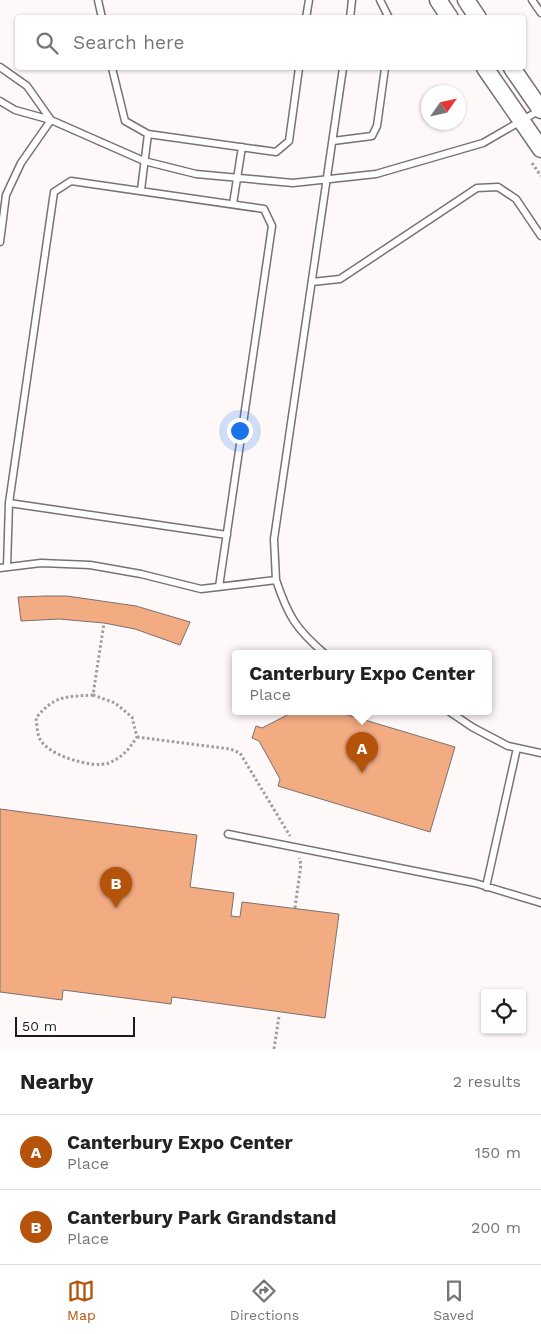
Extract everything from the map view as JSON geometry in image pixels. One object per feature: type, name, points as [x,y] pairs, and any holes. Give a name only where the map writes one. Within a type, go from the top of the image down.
[{"type":"street","points":[[438,0],[448,15]]},
{"type":"street","points":[[466,0],[476,15]]},
{"type":"street","points":[[486,70],[541,149]]},
{"type":"street","points":[[513,70],[541,110]]},
{"type":"lane","points":[[98,0],[101,15]]},
{"type":"lane","points":[[306,15],[309,0]]},
{"type":"lane","points":[[350,15],[352,0]]},
{"type":"lane","points":[[380,0],[388,15]]},
{"type":"lane","points":[[532,0],[541,13]]},
{"type":"lane","points":[[0,67],[27,86],[51,120]]},
{"type":"lane","points":[[112,70],[125,121],[148,134],[276,152],[289,141],[299,70]]},
{"type":"lane","points":[[320,650],[306,638],[287,611],[276,580],[274,539],[343,70]]},
{"type":"lane","points":[[333,142],[372,136],[377,126],[385,70]]},
{"type":"lane","points":[[0,101],[15,110],[51,120],[144,161],[196,174],[293,183],[376,174],[483,143],[541,110]]},
{"type":"lane","points":[[0,242],[6,195],[21,163],[51,120]]},
{"type":"lane","points":[[141,190],[148,134]]},
{"type":"lane","points":[[232,204],[242,147]]},
{"type":"lane","points":[[220,587],[272,226],[264,209],[71,181],[54,192],[9,503],[4,568],[41,563],[90,565],[141,574],[201,589],[220,587],[276,580]]},
{"type":"lane","points":[[312,282],[340,279],[477,188],[498,186],[516,199],[541,236]]},
{"type":"lane","points":[[9,503],[227,535]]},
{"type":"lane","points":[[454,715],[472,727],[508,746],[541,753]]},
{"type":"lane","points":[[486,887],[517,748]]},
{"type":"lane","points":[[228,834],[486,887],[541,903]]},
{"type":"path","points":[[93,695],[104,623]]},
{"type":"path","points":[[93,695],[115,703],[132,717],[137,737],[127,753],[107,764],[80,761],[54,753],[39,739],[36,718],[48,703],[66,697],[93,695]]},
{"type":"path","points":[[137,737],[230,749],[240,753],[288,829],[301,864],[295,908]]},
{"type":"path","points":[[274,1049],[279,1016]]},
{"type":"building","points":[[67,596],[136,606],[190,622],[180,645],[135,629],[104,623],[59,619],[21,621],[18,597]]},
{"type":"building","points":[[287,715],[348,715],[455,747],[430,832],[278,786],[280,779],[259,741],[252,738],[256,726],[262,728]]},
{"type":"building","points":[[0,809],[197,835],[190,887],[234,893],[231,916],[240,917],[242,902],[339,914],[325,1018],[172,997],[171,1004],[63,990],[62,1000],[0,992]]},
{"type":"place","name":"Canterbury Expo Center","points":[[362,773]]},
{"type":"place","name":"Canterbury Park Grandstand","points":[[116,908]]}]
